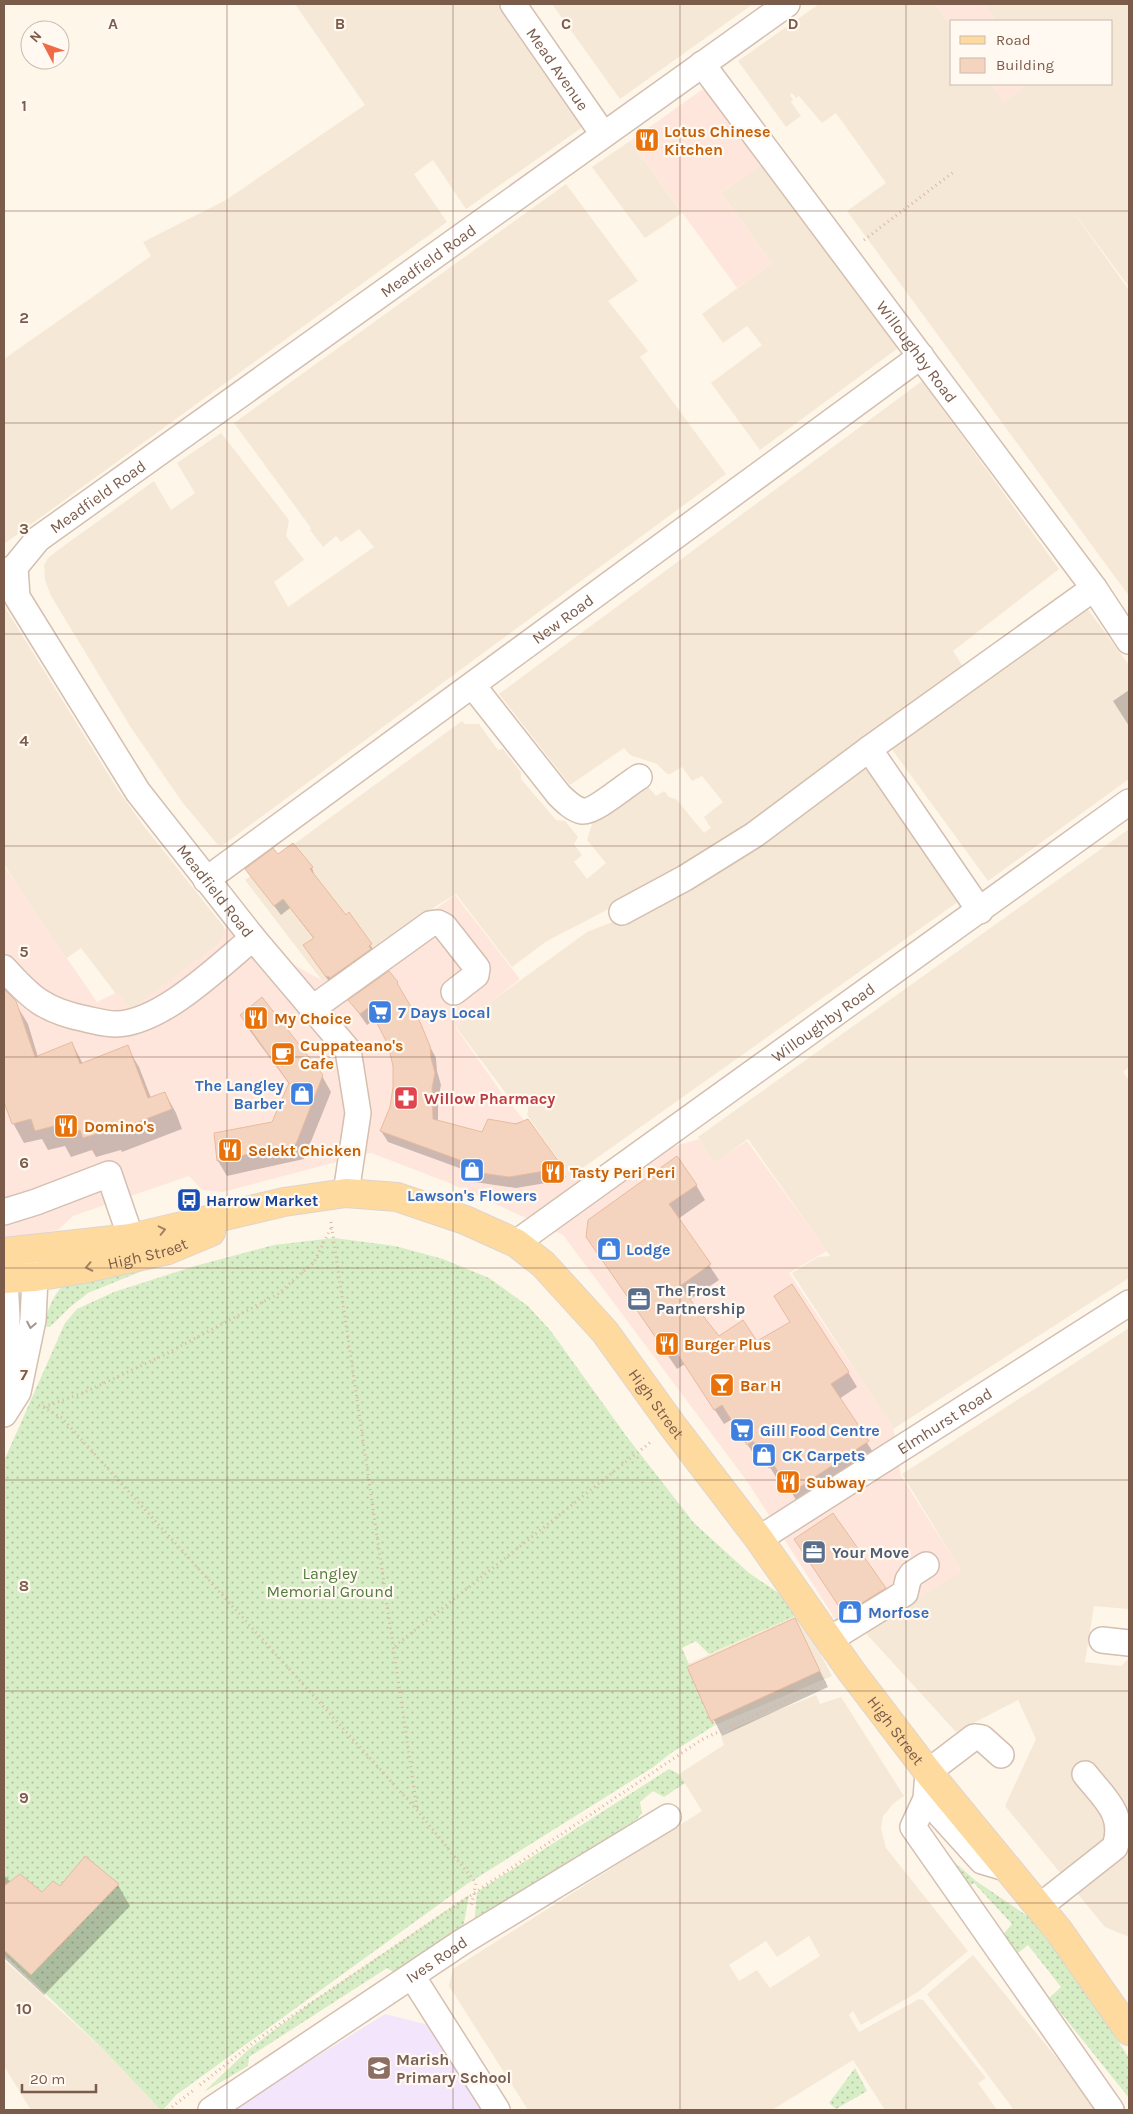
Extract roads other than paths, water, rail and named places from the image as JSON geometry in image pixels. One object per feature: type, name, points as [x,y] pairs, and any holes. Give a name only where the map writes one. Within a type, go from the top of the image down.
[{"type":"main road","name":"High Street","points":[[7,1251],[131,1238],[284,1202],[337,1195],[397,1197],[465,1220],[516,1243],[543,1264],[605,1332],[672,1425],[759,1539],[851,1671],[928,1772],[1059,1931],[1126,2019]]},
{"type":"main road","name":"High Street","points":[[4,1279],[35,1277],[83,1269],[168,1250],[284,1202]]},
{"type":"street","name":"Mead Avenue","points":[[513,4],[604,134]]},
{"type":"street","name":"Meadfield Road","points":[[337,1195],[358,1113],[348,1050],[253,938],[138,792],[17,597],[9,570],[38,539],[787,4]]},
{"type":"street","name":"Willoughby Road","points":[[702,64],[1094,588],[1129,641]]},
{"type":"street","name":"New Road","points":[[206,880],[473,686],[920,356]]},
{"type":"street","points":[[622,912],[685,878],[754,835],[869,749],[1094,588]]},
{"type":"street","points":[[473,686],[559,795],[574,807],[583,811],[592,809],[638,777]]},
{"type":"street","points":[[869,749],[980,910]]},
{"type":"street","name":"Willoughby Road","points":[[516,1243],[1129,802]]},
{"type":"street","points":[[312,1008],[430,924],[444,926],[476,968],[476,975],[454,992]]},
{"type":"street","points":[[4,968],[24,990],[42,1004],[62,1015],[116,1024],[143,1018],[184,995],[253,938]]},
{"type":"street","points":[[4,1212],[109,1174],[131,1238]]},
{"type":"street","points":[[4,1414],[33,1320],[35,1277],[7,1251]]},
{"type":"street","points":[[7,1251],[4,1279],[7,1317],[6,1388],[11,1395]]},
{"type":"street","name":"Elmhurst Road","points":[[759,1539],[1129,1304]]},
{"type":"street","points":[[829,1640],[905,1593],[908,1580],[912,1574],[926,1565]]},
{"type":"street","points":[[1102,1640],[1129,1643]]},
{"type":"street","points":[[928,1772],[974,1736],[982,1738],[1001,1754]]},
{"type":"street","name":"High Street","points":[[928,1772],[926,1798],[913,1827],[1111,2110]]},
{"type":"street","points":[[1039,1907],[1115,1847],[1119,1824],[1116,1813],[1085,1774]]},
{"type":"street","points":[[926,1798],[982,1861],[1009,1869]]},
{"type":"street","name":"Ives Road","points":[[211,2110],[462,1942],[656,1818]]},
{"type":"street","points":[[412,1976],[497,2110]]},
{"type":"place","name":"Lotus Chinese Kitchen","points":[[647,140]]},
{"type":"place","name":"7 Days Local","points":[[380,1012]]},
{"type":"place","name":"My Choice","points":[[256,1018]]},
{"type":"place","name":"Cuppateano's Cafe","points":[[283,1054]]},
{"type":"place","name":"The Langley Barber","points":[[302,1094]]},
{"type":"place","name":"Willow Pharmacy","points":[[406,1098]]},
{"type":"place","name":"Domino's","points":[[66,1126]]},
{"type":"place","name":"Selekt Chicken","points":[[230,1150]]},
{"type":"place","name":"Lawson's Flowers","points":[[472,1170]]},
{"type":"place","name":"Tasty Peri Peri","points":[[553,1172]]},
{"type":"place","name":"Harrow Market","points":[[189,1200]]},
{"type":"place","name":"Lodge","points":[[609,1249]]},
{"type":"place","name":"The Frost Partnership","points":[[639,1299]]},
{"type":"place","name":"Burger Plus","points":[[667,1344]]},
{"type":"place","name":"Bar H","points":[[722,1385]]},
{"type":"place","name":"Gill Food Centre","points":[[742,1430]]},
{"type":"place","name":"CK Carpets","points":[[764,1455]]},
{"type":"place","name":"Subway","points":[[788,1482]]},
{"type":"place","name":"Your Move","points":[[814,1552]]},
{"type":"place","name":"Morfose","points":[[850,1612]]},
{"type":"place","name":"Marish Primary School","points":[[379,2068]]},
{"type":"park label","name":"Langley Memorial Ground","points":[[330,1582]]}]
